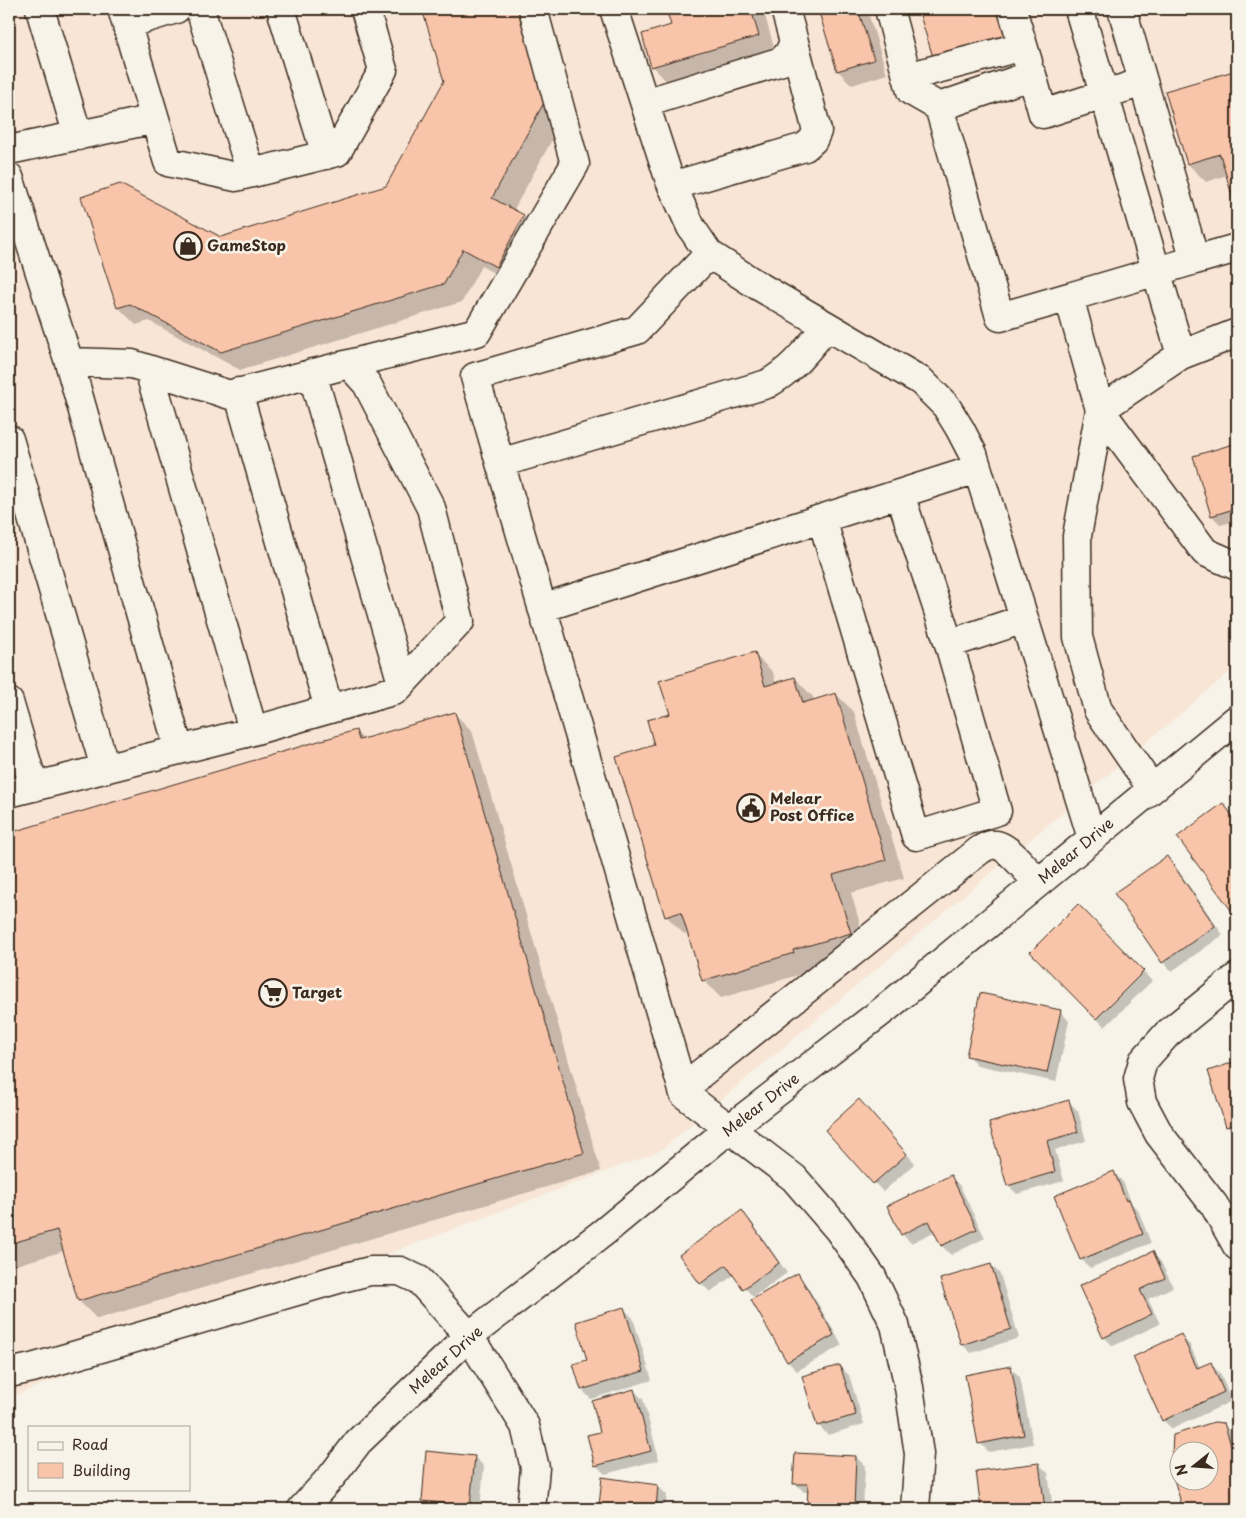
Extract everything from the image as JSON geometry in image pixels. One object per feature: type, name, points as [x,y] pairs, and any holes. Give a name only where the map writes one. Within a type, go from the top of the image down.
[{"type":"street","points":[[40,9],[78,136]]},
{"type":"street","points":[[176,9],[124,16],[168,162],[236,177],[337,152],[383,70],[365,9]]},
{"type":"street","points":[[200,9],[251,173]]},
{"type":"street","points":[[281,9],[326,154]]},
{"type":"street","points":[[69,362],[132,364],[230,395],[477,332],[575,164],[533,9]]},
{"type":"street","points":[[614,9],[672,186],[691,227],[709,254],[757,285],[921,381],[946,406],[960,429],[972,454],[1092,838]]},
{"type":"street","points":[[672,186],[805,147],[813,140],[817,131],[785,9]]},
{"type":"street","points":[[889,9],[911,91],[939,107],[1000,317],[1237,248]]},
{"type":"street","points":[[1012,9],[1043,114],[1143,82]]},
{"type":"street","points":[[1080,9],[1181,355]]},
{"type":"street","points":[[1122,9],[1195,260]]},
{"type":"street","points":[[645,103],[782,61],[789,53],[794,42]]},
{"type":"street","points":[[907,77],[1023,46]]},
{"type":"street","points":[[939,107],[1032,75]]},
{"type":"street","points":[[9,150],[155,119]]},
{"type":"street","points":[[9,177],[69,362],[179,750]]},
{"type":"street","points":[[709,254],[637,330],[475,377],[684,1094],[794,1178],[838,1229],[872,1277],[895,1325],[909,1387],[919,1454],[915,1509]]},
{"type":"street","points":[[1069,297],[1100,410],[1205,552],[1237,566]]},
{"type":"street","points":[[500,463],[767,384],[791,368],[827,326]]},
{"type":"street","points":[[1152,789],[1098,710],[1078,637],[1077,536],[1100,410],[1181,355],[1237,333]]},
{"type":"street","points":[[9,702],[21,790],[179,750],[396,690],[460,621],[431,508],[367,384],[349,364]]},
{"type":"street","points":[[149,370],[253,730]]},
{"type":"street","points":[[312,373],[402,683]]},
{"type":"street","points":[[238,392],[329,709]]},
{"type":"street","points":[[9,439],[105,768]]},
{"type":"street","points":[[542,608],[977,470]]},
{"type":"street","points":[[822,519],[916,836],[997,811],[949,644],[900,494]]},
{"type":"street","points":[[949,644],[1024,619]]},
{"type":"street","name":"Melear Drive","points":[[302,1509],[332,1476],[358,1442],[469,1336],[604,1232],[730,1129],[885,1009],[1237,719]]},
{"type":"street","points":[[684,1094],[699,1075],[980,850],[989,845],[998,844],[1006,849],[1038,883]]},
{"type":"street","points":[[1237,977],[1167,1034],[1143,1061],[1138,1080],[1142,1102],[1159,1134],[1214,1206],[1237,1246]]},
{"type":"street","points":[[9,1373],[32,1368],[338,1279],[370,1272],[400,1271],[419,1280],[469,1336],[525,1426],[536,1468],[531,1509]]},
{"type":"shaded area","points":[[9,9],[1237,9],[1237,666],[660,1151],[9,1397]]},
{"type":"building","points":[[422,9],[519,9],[546,99],[492,198],[524,215],[496,267],[463,249],[444,284],[221,352],[130,304],[117,308],[81,197],[120,184],[221,237],[386,186],[444,81]]},
{"type":"building","points":[[666,9],[751,9],[759,36],[651,67],[642,34],[671,25]]},
{"type":"building","points":[[818,9],[858,9],[874,60],[837,71]]},
{"type":"building","points":[[918,9],[997,9],[1005,36],[933,57]]},
{"type":"building","points":[[1237,70],[1237,213],[1220,154],[1187,164],[1165,91]]},
{"type":"building","points":[[1237,443],[1237,508],[1211,516],[1193,456]]},
{"type":"building","name":"Melear Post Office","points":[[755,652],[765,686],[795,677],[803,703],[836,693],[886,860],[833,875],[851,933],[793,950],[794,953],[702,981],[681,912],[665,917],[616,757],[654,745],[647,720],[670,714],[659,681]]},
{"type":"building","name":"Target","points":[[455,712],[584,1153],[78,1301],[57,1230],[9,1244],[9,833],[356,730],[359,740]]},
{"type":"building","points":[[1223,803],[1237,822],[1237,905],[1231,910],[1177,837]]},
{"type":"building","points":[[1167,856],[1215,926],[1162,963],[1114,893]]},
{"type":"building","points":[[1078,904],[1144,971],[1096,1019],[1030,952]]},
{"type":"building","points":[[980,993],[1061,1010],[1047,1073],[966,1056]]},
{"type":"building","points":[[1237,1061],[1237,1124],[1226,1127],[1208,1071]]},
{"type":"building","points":[[859,1099],[907,1154],[873,1184],[825,1130]]},
{"type":"building","points":[[1069,1100],[1078,1132],[1047,1141],[1055,1172],[1007,1186],[989,1123]]},
{"type":"building","points":[[1114,1171],[1126,1201],[1129,1199],[1143,1234],[1080,1260],[1054,1196]]},
{"type":"building","points":[[951,1175],[977,1229],[941,1246],[929,1221],[901,1235],[887,1206]]},
{"type":"building","points":[[742,1210],[779,1263],[743,1289],[726,1265],[700,1284],[679,1255]]},
{"type":"building","points":[[1153,1251],[1165,1278],[1140,1290],[1152,1314],[1103,1338],[1079,1286]]},
{"type":"building","points":[[991,1264],[1011,1329],[961,1345],[940,1279]]},
{"type":"building","points":[[798,1273],[834,1335],[787,1362],[751,1300]]},
{"type":"building","points":[[624,1307],[644,1371],[581,1390],[573,1364],[587,1360],[576,1322]]},
{"type":"building","points":[[1181,1334],[1197,1368],[1211,1362],[1224,1392],[1162,1421],[1133,1357]]},
{"type":"building","points":[[840,1365],[856,1415],[817,1426],[802,1376]]},
{"type":"building","points":[[1011,1366],[1024,1435],[978,1444],[965,1375]]},
{"type":"building","points":[[634,1389],[651,1451],[595,1466],[587,1435],[600,1432],[592,1401]]},
{"type":"building","points":[[1214,1422],[1224,1423],[1233,1451],[1232,1461],[1237,1477],[1237,1509],[1179,1509],[1180,1499],[1177,1490],[1218,1490],[1218,1440],[1173,1440],[1173,1435]]},
{"type":"building","points":[[426,1451],[475,1456],[470,1506],[422,1501]]},
{"type":"building","points":[[795,1453],[856,1456],[854,1509],[807,1509],[808,1484],[793,1484]]},
{"type":"building","points":[[1039,1463],[1045,1509],[981,1509],[976,1471]]},
{"type":"building","points":[[602,1477],[658,1485],[656,1509],[614,1509],[599,1506]]},
{"type":"place","name":"GameStop","points":[[188,246]]},
{"type":"place","name":"Melear Post Office","points":[[751,808]]},
{"type":"place","name":"Target","points":[[273,993]]}]
